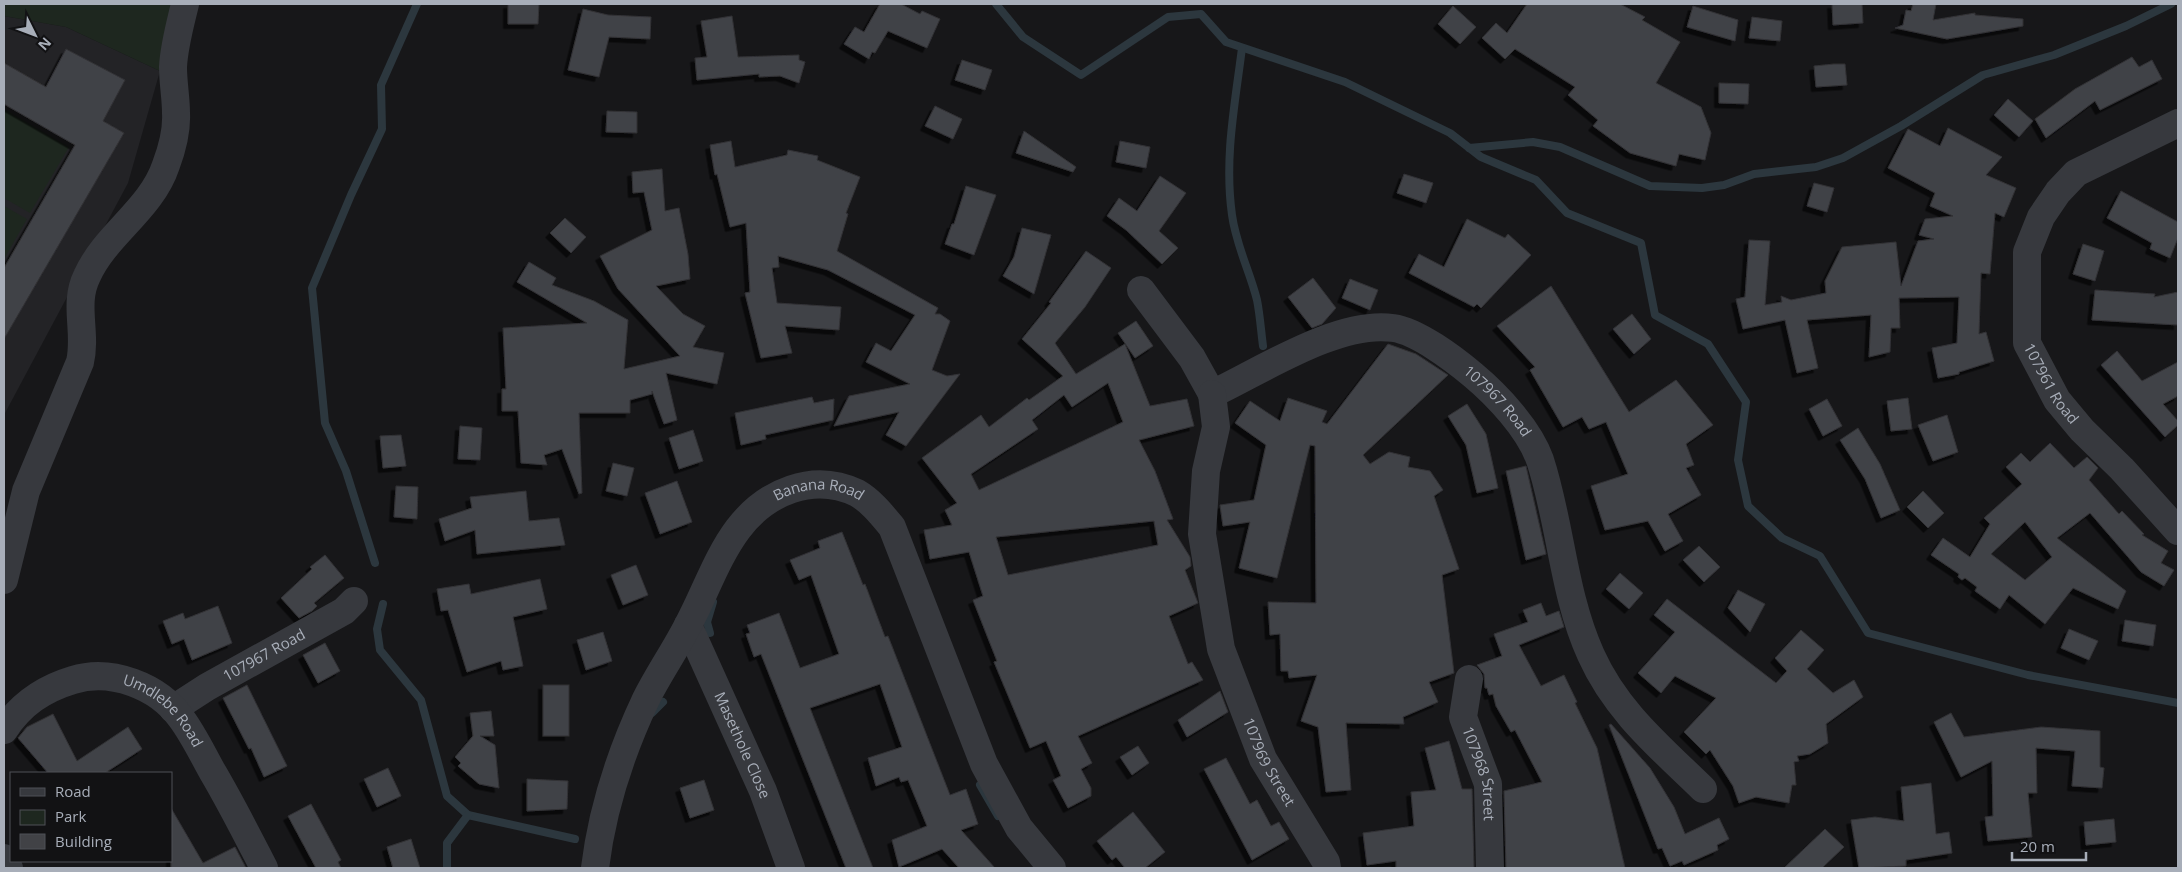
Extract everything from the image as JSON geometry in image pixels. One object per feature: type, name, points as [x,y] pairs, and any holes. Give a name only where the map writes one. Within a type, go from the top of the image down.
[{"type":"street","points":[[4,580],[26,491],[80,362],[84,345],[79,302],[86,278],[109,241],[156,189],[166,167],[173,141],[176,115],[173,68],[175,44],[185,4]]},
{"type":"street","name":"107961 Road","points":[[2178,123],[2076,173],[2044,211],[2034,230],[2027,252],[2027,343],[2057,400],[2082,430],[2122,469],[2178,531]]},
{"type":"street","points":[[1141,290],[1186,350],[1212,394]]},
{"type":"street","name":"107967 Road","points":[[1212,394],[1282,358],[1337,335],[1367,327],[1394,328],[1418,338],[1460,364],[1496,394],[1518,422],[1539,458],[1560,537],[1576,620],[1591,656],[1614,699],[1703,789]]},
{"type":"street","name":"107969 Street","points":[[1212,394],[1216,427],[1206,471],[1202,534],[1221,650],[1263,758],[1328,868]]},
{"type":"street","name":"Banana Road","points":[[595,868],[602,821],[619,766],[646,699],[688,625],[737,530],[768,499],[787,489],[814,484],[836,485],[858,494],[877,508],[892,527],[984,764],[1019,828],[1052,868]]},
{"type":"street","name":"107967 Road","points":[[173,709],[223,678],[344,610],[354,601]]},
{"type":"street","name":"Masethole Close","points":[[688,625],[763,791],[791,868]]},
{"type":"street","name":"Umdlebe Road","points":[[4,730],[12,717],[32,698],[60,684],[84,676],[109,676],[132,681],[156,695],[181,718],[234,808],[264,868]]},
{"type":"street","name":"107968 Street","points":[[1469,679],[1463,717],[1488,784],[1490,868]]},
{"type":"street","points":[[4,858],[9,868]]},
{"type":"shaded area","points":[[4,16],[66,27],[160,71],[128,183],[4,415]]},
{"type":"green space","points":[[4,4],[175,4],[160,71],[66,27],[4,16]]},
{"type":"green space","points":[[4,109],[69,147],[30,213],[4,198]]},
{"type":"green space","points":[[4,206],[27,219],[4,259]]},
{"type":"building","points":[[508,4],[539,4],[538,24],[508,24]]},
{"type":"building","points":[[880,4],[901,4],[920,14],[922,11],[940,19],[927,48],[888,31],[875,53],[872,52],[869,59],[844,44],[855,27],[864,32]]},
{"type":"building","points":[[1527,4],[1620,4],[1645,17],[1642,20],[1680,42],[1656,83],[1701,107],[1711,133],[1705,160],[1679,154],[1676,166],[1630,153],[1593,126],[1598,120],[1568,95],[1575,87],[1515,49],[1505,59],[1482,38],[1496,23],[1507,33]]},
{"type":"building","points":[[1832,4],[1862,4],[1863,23],[1833,25]]},
{"type":"building","points":[[1913,4],[1936,4],[1933,20],[1975,13],[1975,15],[2023,19],[2023,26],[1947,39],[1895,28],[1903,25],[1906,10],[1911,11]]},
{"type":"building","points":[[1453,6],[1476,27],[1460,44],[1438,24]]},
{"type":"building","points":[[1693,6],[1738,20],[1735,41],[1687,27]]},
{"type":"building","points":[[583,9],[608,15],[651,17],[650,39],[609,37],[599,77],[568,70]]},
{"type":"building","points":[[732,16],[738,57],[799,55],[799,60],[805,62],[799,83],[780,76],[759,77],[759,74],[697,80],[695,58],[707,57],[701,21]]},
{"type":"building","points":[[1752,17],[1782,21],[1780,41],[1749,38]]},
{"type":"building","points":[[66,49],[125,80],[103,121],[124,133],[4,339],[4,268],[75,145],[4,104],[4,63],[46,87]]},
{"type":"building","points":[[2132,57],[2139,67],[2152,60],[2162,79],[2100,110],[2095,101],[2046,138],[2035,119],[2075,89]]},
{"type":"building","points":[[962,60],[992,70],[985,90],[955,80]]},
{"type":"building","points":[[1845,64],[1847,85],[1816,87],[1814,66]]},
{"type":"building","points":[[1719,83],[1749,84],[1748,104],[1719,103]]},
{"type":"building","points":[[2008,99],[2033,121],[2019,137],[1994,115]]},
{"type":"building","points":[[935,106],[962,119],[953,139],[925,126]]},
{"type":"building","points":[[607,111],[637,112],[637,133],[606,132]]},
{"type":"building","points":[[1948,128],[2002,157],[1986,175],[2016,188],[2004,217],[1995,213],[1990,274],[1981,273],[1979,334],[1986,332],[1994,361],[1959,372],[1959,374],[1938,378],[1932,348],[1957,343],[1959,297],[1899,298],[1900,328],[1891,328],[1890,352],[1869,357],[1871,315],[1807,320],[1818,368],[1797,373],[1785,320],[1743,329],[1736,299],[1745,297],[1749,240],[1770,241],[1765,305],[1782,302],[1781,296],[1791,300],[1826,293],[1825,281],[1842,247],[1896,242],[1901,286],[1918,241],[1934,239],[1919,235],[1925,219],[1953,216],[1930,206],[1935,193],[1888,168],[1908,129],[1940,146]]},
{"type":"building","points":[[1024,131],[1076,167],[1073,172],[1016,153]]},
{"type":"building","points":[[731,141],[735,167],[787,155],[788,150],[818,156],[817,160],[860,177],[846,213],[848,214],[837,251],[938,308],[935,314],[940,314],[950,321],[932,370],[947,376],[960,374],[906,446],[886,435],[899,412],[834,426],[849,396],[910,384],[866,362],[876,343],[891,351],[915,315],[828,270],[778,256],[779,267],[772,268],[777,303],[841,307],[839,330],[785,326],[792,353],[761,358],[745,293],[750,292],[746,223],[730,227],[717,174],[715,175],[710,145]]},
{"type":"building","points":[[1120,141],[1150,147],[1146,168],[1116,162]]},
{"type":"building","points":[[662,169],[665,211],[679,208],[688,254],[690,279],[656,286],[683,314],[705,326],[693,347],[724,353],[717,384],[666,373],[677,420],[664,424],[652,391],[652,394],[630,400],[630,413],[579,413],[582,493],[579,494],[562,449],[544,455],[547,465],[521,463],[518,411],[502,411],[502,389],[506,389],[503,328],[587,323],[517,282],[529,262],[556,278],[552,285],[594,301],[628,320],[624,369],[680,356],[618,289],[600,256],[652,230],[644,192],[633,193],[632,172]]},
{"type":"building","points":[[1404,174],[1433,183],[1426,203],[1397,193]]},
{"type":"building","points":[[1160,176],[1186,193],[1159,231],[1178,248],[1162,264],[1126,230],[1107,216],[1119,198],[1137,211]]},
{"type":"building","points":[[1814,183],[1834,188],[1827,212],[1807,206]]},
{"type":"building","points":[[966,186],[996,195],[974,255],[945,244],[952,224],[954,224]]},
{"type":"building","points":[[2121,191],[2178,222],[2178,238],[2170,258],[2150,249],[2152,243],[2107,218]]},
{"type":"building","points":[[565,218],[586,237],[571,253],[550,233]]},
{"type":"building","points":[[1467,219],[1505,238],[1508,234],[1531,255],[1481,308],[1477,304],[1474,307],[1409,273],[1419,254],[1444,267]]},
{"type":"building","points":[[1022,228],[1051,235],[1034,294],[1003,276],[1014,257]]},
{"type":"building","points":[[2083,244],[2104,251],[2095,281],[2073,274]]},
{"type":"building","points":[[1086,251],[1111,268],[1085,307],[1055,343],[1076,374],[1125,344],[1150,406],[1187,399],[1194,426],[1139,440],[1155,471],[1173,519],[1167,520],[1190,557],[1191,566],[1185,570],[1198,603],[1169,616],[1188,664],[1192,662],[1203,680],[1078,736],[1092,763],[1081,769],[1091,788],[1091,796],[1068,808],[1053,780],[1061,776],[1046,741],[1030,748],[994,662],[997,661],[973,600],[983,596],[969,552],[930,559],[924,530],[952,525],[945,510],[957,503],[922,458],[981,415],[989,427],[1027,398],[1029,400],[1063,376],[1022,339],[1051,303],[1049,302]],"holes":[[[1108,383],[1123,422],[979,490],[971,474],[1038,429],[1032,420],[1064,395],[1072,407]],[[1154,521],[1158,545],[1008,575],[996,537]]]},
{"type":"building","points":[[1313,278],[1336,308],[1322,324],[1312,328],[1288,297]]},
{"type":"building","points":[[1350,279],[1378,290],[1370,310],[1342,298]]},
{"type":"building","points":[[1551,286],[1629,412],[1676,380],[1713,425],[1686,444],[1694,465],[1686,468],[1701,495],[1668,514],[1683,541],[1665,551],[1648,521],[1605,530],[1591,486],[1628,474],[1606,422],[1589,429],[1582,417],[1563,427],[1530,370],[1535,367],[1497,326]]},
{"type":"building","points":[[2095,290],[2155,294],[2154,297],[2178,292],[2178,325],[2092,320]]},
{"type":"building","points":[[1632,314],[1651,339],[1634,354],[1613,329]]},
{"type":"building","points":[[1136,321],[1153,346],[1135,358],[1118,333]]},
{"type":"building","points":[[1388,344],[1416,354],[1448,375],[1363,455],[1370,464],[1389,452],[1410,457],[1408,467],[1430,471],[1443,490],[1434,496],[1459,569],[1442,575],[1454,673],[1429,682],[1438,702],[1403,717],[1404,724],[1346,723],[1351,790],[1326,792],[1318,727],[1301,721],[1317,675],[1289,678],[1288,671],[1281,671],[1280,634],[1270,635],[1268,602],[1316,603],[1315,446],[1310,445],[1277,578],[1239,568],[1250,522],[1223,526],[1220,505],[1254,500],[1266,445],[1235,423],[1250,401],[1280,421],[1288,398],[1327,411],[1322,422],[1327,424]]},
{"type":"building","points":[[2117,351],[2142,381],[2178,362],[2178,396],[2163,404],[2178,421],[2178,425],[2165,437],[2101,365]]},
{"type":"building","points":[[812,397],[814,403],[834,399],[833,420],[765,435],[766,439],[741,445],[735,413]]},
{"type":"building","points":[[1908,398],[1912,429],[1891,431],[1887,401]]},
{"type":"building","points":[[1827,399],[1842,426],[1823,436],[1809,409]]},
{"type":"building","points":[[1467,404],[1486,434],[1498,488],[1477,493],[1466,445],[1448,416]]},
{"type":"building","points":[[1947,415],[1958,452],[1933,461],[1918,425]]},
{"type":"building","points":[[460,426],[482,428],[480,460],[458,459]]},
{"type":"building","points":[[1858,428],[1880,464],[1900,510],[1881,518],[1865,479],[1840,440]]},
{"type":"building","points":[[693,430],[703,461],[679,469],[669,438]]},
{"type":"building","points":[[401,435],[406,466],[383,468],[380,436]]},
{"type":"building","points":[[2050,443],[2074,468],[2087,457],[2098,468],[2089,480],[2119,514],[2122,511],[2144,534],[2142,535],[2168,551],[2161,563],[2174,570],[2164,586],[2141,572],[2090,513],[2057,538],[2126,591],[2118,609],[2073,588],[2045,624],[2009,595],[2000,609],[1975,591],[1977,587],[1965,578],[1962,580],[1958,577],[1959,574],[1931,555],[1943,538],[1970,557],[1990,524],[1984,518],[2022,484],[2006,467],[2021,453],[2030,462]],"holes":[[[2025,522],[2052,557],[2025,580],[1991,554]]]},
{"type":"building","points":[[613,463],[634,468],[627,496],[606,491]]},
{"type":"building","points":[[1526,466],[1546,554],[1526,560],[1506,471]]},
{"type":"building","points":[[677,481],[692,522],[660,534],[645,493]]},
{"type":"building","points":[[396,486],[418,487],[417,519],[394,517]]},
{"type":"building","points":[[526,491],[529,521],[559,518],[565,545],[477,554],[475,530],[445,541],[439,519],[472,508],[470,497]]},
{"type":"building","points":[[1923,491],[1944,513],[1928,528],[1907,507]]},
{"type":"building","points":[[842,532],[863,585],[865,584],[885,637],[888,636],[950,795],[966,789],[978,824],[961,830],[995,868],[959,868],[942,849],[899,867],[892,840],[927,826],[908,780],[901,782],[899,777],[876,786],[868,758],[902,747],[880,684],[810,708],[873,868],[846,868],[761,654],[754,657],[746,634],[750,633],[747,625],[779,613],[800,668],[839,654],[811,575],[799,580],[790,560],[820,548],[818,541]]},
{"type":"building","points":[[1699,546],[1720,567],[1704,582],[1683,560]]},
{"type":"building","points":[[325,555],[344,578],[314,603],[317,606],[312,611],[299,618],[281,598],[312,569],[310,567]]},
{"type":"building","points":[[636,565],[648,595],[623,605],[611,575]]},
{"type":"building","points":[[1620,573],[1643,593],[1629,609],[1606,589]]},
{"type":"building","points":[[540,579],[547,609],[513,617],[523,666],[503,670],[501,661],[467,672],[448,610],[441,611],[437,589],[469,584],[471,594]]},
{"type":"building","points":[[1738,590],[1765,604],[1750,632],[1728,608]]},
{"type":"building","points":[[1667,599],[1776,683],[1787,671],[1775,658],[1801,630],[1824,650],[1807,669],[1833,693],[1854,680],[1863,697],[1826,724],[1828,743],[1810,754],[1797,756],[1799,761],[1794,762],[1796,785],[1792,785],[1789,803],[1756,797],[1739,803],[1733,786],[1710,750],[1706,754],[1684,732],[1716,698],[1675,676],[1661,693],[1638,673],[1675,632],[1654,615]]},
{"type":"building","points":[[1541,603],[1546,616],[1559,611],[1564,627],[1519,645],[1541,686],[1564,675],[1577,702],[1575,703],[1597,748],[1625,868],[1506,868],[1504,791],[1542,782],[1515,730],[1511,732],[1496,706],[1493,694],[1489,695],[1487,688],[1485,688],[1484,674],[1477,665],[1502,656],[1494,634],[1528,622],[1523,610]]},
{"type":"building","points":[[218,606],[232,643],[192,660],[184,639],[172,644],[163,621],[183,613],[185,619]]},
{"type":"building","points":[[2125,620],[2156,625],[2153,646],[2122,641]]},
{"type":"building","points":[[2069,629],[2098,641],[2089,660],[2061,648]]},
{"type":"building","points":[[603,632],[612,661],[586,670],[577,640]]},
{"type":"building","points":[[325,643],[340,671],[318,683],[303,655]]},
{"type":"building","points":[[247,685],[287,766],[264,777],[251,748],[249,749],[223,698]]},
{"type":"building","points":[[543,685],[569,685],[569,736],[543,736]]},
{"type":"building","points":[[1220,691],[1228,712],[1187,737],[1178,720]]},
{"type":"building","points":[[491,711],[494,736],[480,736],[495,745],[499,788],[479,784],[458,766],[461,763],[455,757],[473,736],[470,713]]},
{"type":"building","points":[[1951,713],[1964,737],[2041,727],[2100,731],[2100,767],[2104,768],[2102,788],[2072,786],[2075,751],[2036,748],[2037,793],[2028,793],[2032,837],[1988,841],[1985,817],[1993,816],[1992,761],[1961,777],[1934,722]]},
{"type":"building","points":[[53,714],[77,761],[128,727],[142,749],[107,772],[47,772],[18,738],[27,727]]},
{"type":"building","points":[[1611,724],[1650,768],[1674,807],[1685,834],[1719,818],[1729,839],[1717,845],[1718,850],[1684,865],[1682,861],[1670,866],[1662,848],[1658,849],[1609,725]]},
{"type":"building","points":[[1449,741],[1462,789],[1472,789],[1474,868],[1396,868],[1396,861],[1367,865],[1363,833],[1414,826],[1411,792],[1436,790],[1425,748]]},
{"type":"building","points":[[1138,746],[1149,763],[1132,775],[1120,757]]},
{"type":"building","points":[[1226,758],[1250,804],[1257,800],[1271,826],[1279,822],[1289,839],[1252,860],[1204,769]]},
{"type":"building","points":[[388,768],[401,796],[377,807],[364,779]]},
{"type":"building","points":[[527,779],[568,781],[567,809],[527,811]]},
{"type":"building","points":[[704,780],[714,810],[690,818],[680,788]]},
{"type":"building","points":[[1931,783],[1936,834],[1949,832],[1952,853],[1906,860],[1906,866],[1859,868],[1851,820],[1875,817],[1904,821],[1901,787]]},
{"type":"building","points":[[311,804],[341,860],[338,862],[341,868],[316,868],[288,816]]},
{"type":"building","points":[[172,810],[203,863],[235,847],[246,868],[171,868]]},
{"type":"building","points":[[1133,812],[1165,852],[1145,868],[1125,868],[1116,857],[1112,860],[1097,841]]},
{"type":"building","points":[[2114,819],[2116,842],[2086,845],[2084,822]]},
{"type":"building","points":[[1825,829],[1844,847],[1822,868],[1784,868]]},
{"type":"building","points":[[411,839],[420,868],[393,868],[387,847]]},
{"type":"waterway","points":[[375,563],[346,471],[325,423],[312,288],[351,195],[382,129],[381,85],[417,4]]},
{"type":"waterway","points":[[996,4],[1023,37],[1081,75],[1168,17],[1201,14],[1226,42],[1345,82],[1450,133],[1481,157],[1536,180],[1567,213],[1641,243],[1655,315],[1708,344],[1746,402],[1738,460],[1748,506],[1782,538],[1820,556],[1868,633],[2028,675],[2178,703]]},
{"type":"waterway","points":[[1469,148],[1533,142],[1560,147],[1650,186],[1702,188],[1724,185],[1754,174],[1816,167],[1843,158],[1901,126],[1983,75],[2054,55],[2126,26],[2171,4]]},
{"type":"waterway","points":[[1242,48],[1231,131],[1230,194],[1234,226],[1257,300],[1263,346]]},
{"type":"waterway","points":[[710,633],[707,622],[713,602]]},
{"type":"waterway","points":[[383,604],[377,629],[380,650],[421,700],[447,796],[468,815],[575,839]]},
{"type":"waterway","points":[[652,713],[663,702]]},
{"type":"waterway","points":[[980,785],[998,816]]},
{"type":"waterway","points":[[447,868],[447,843],[468,815]]}]
